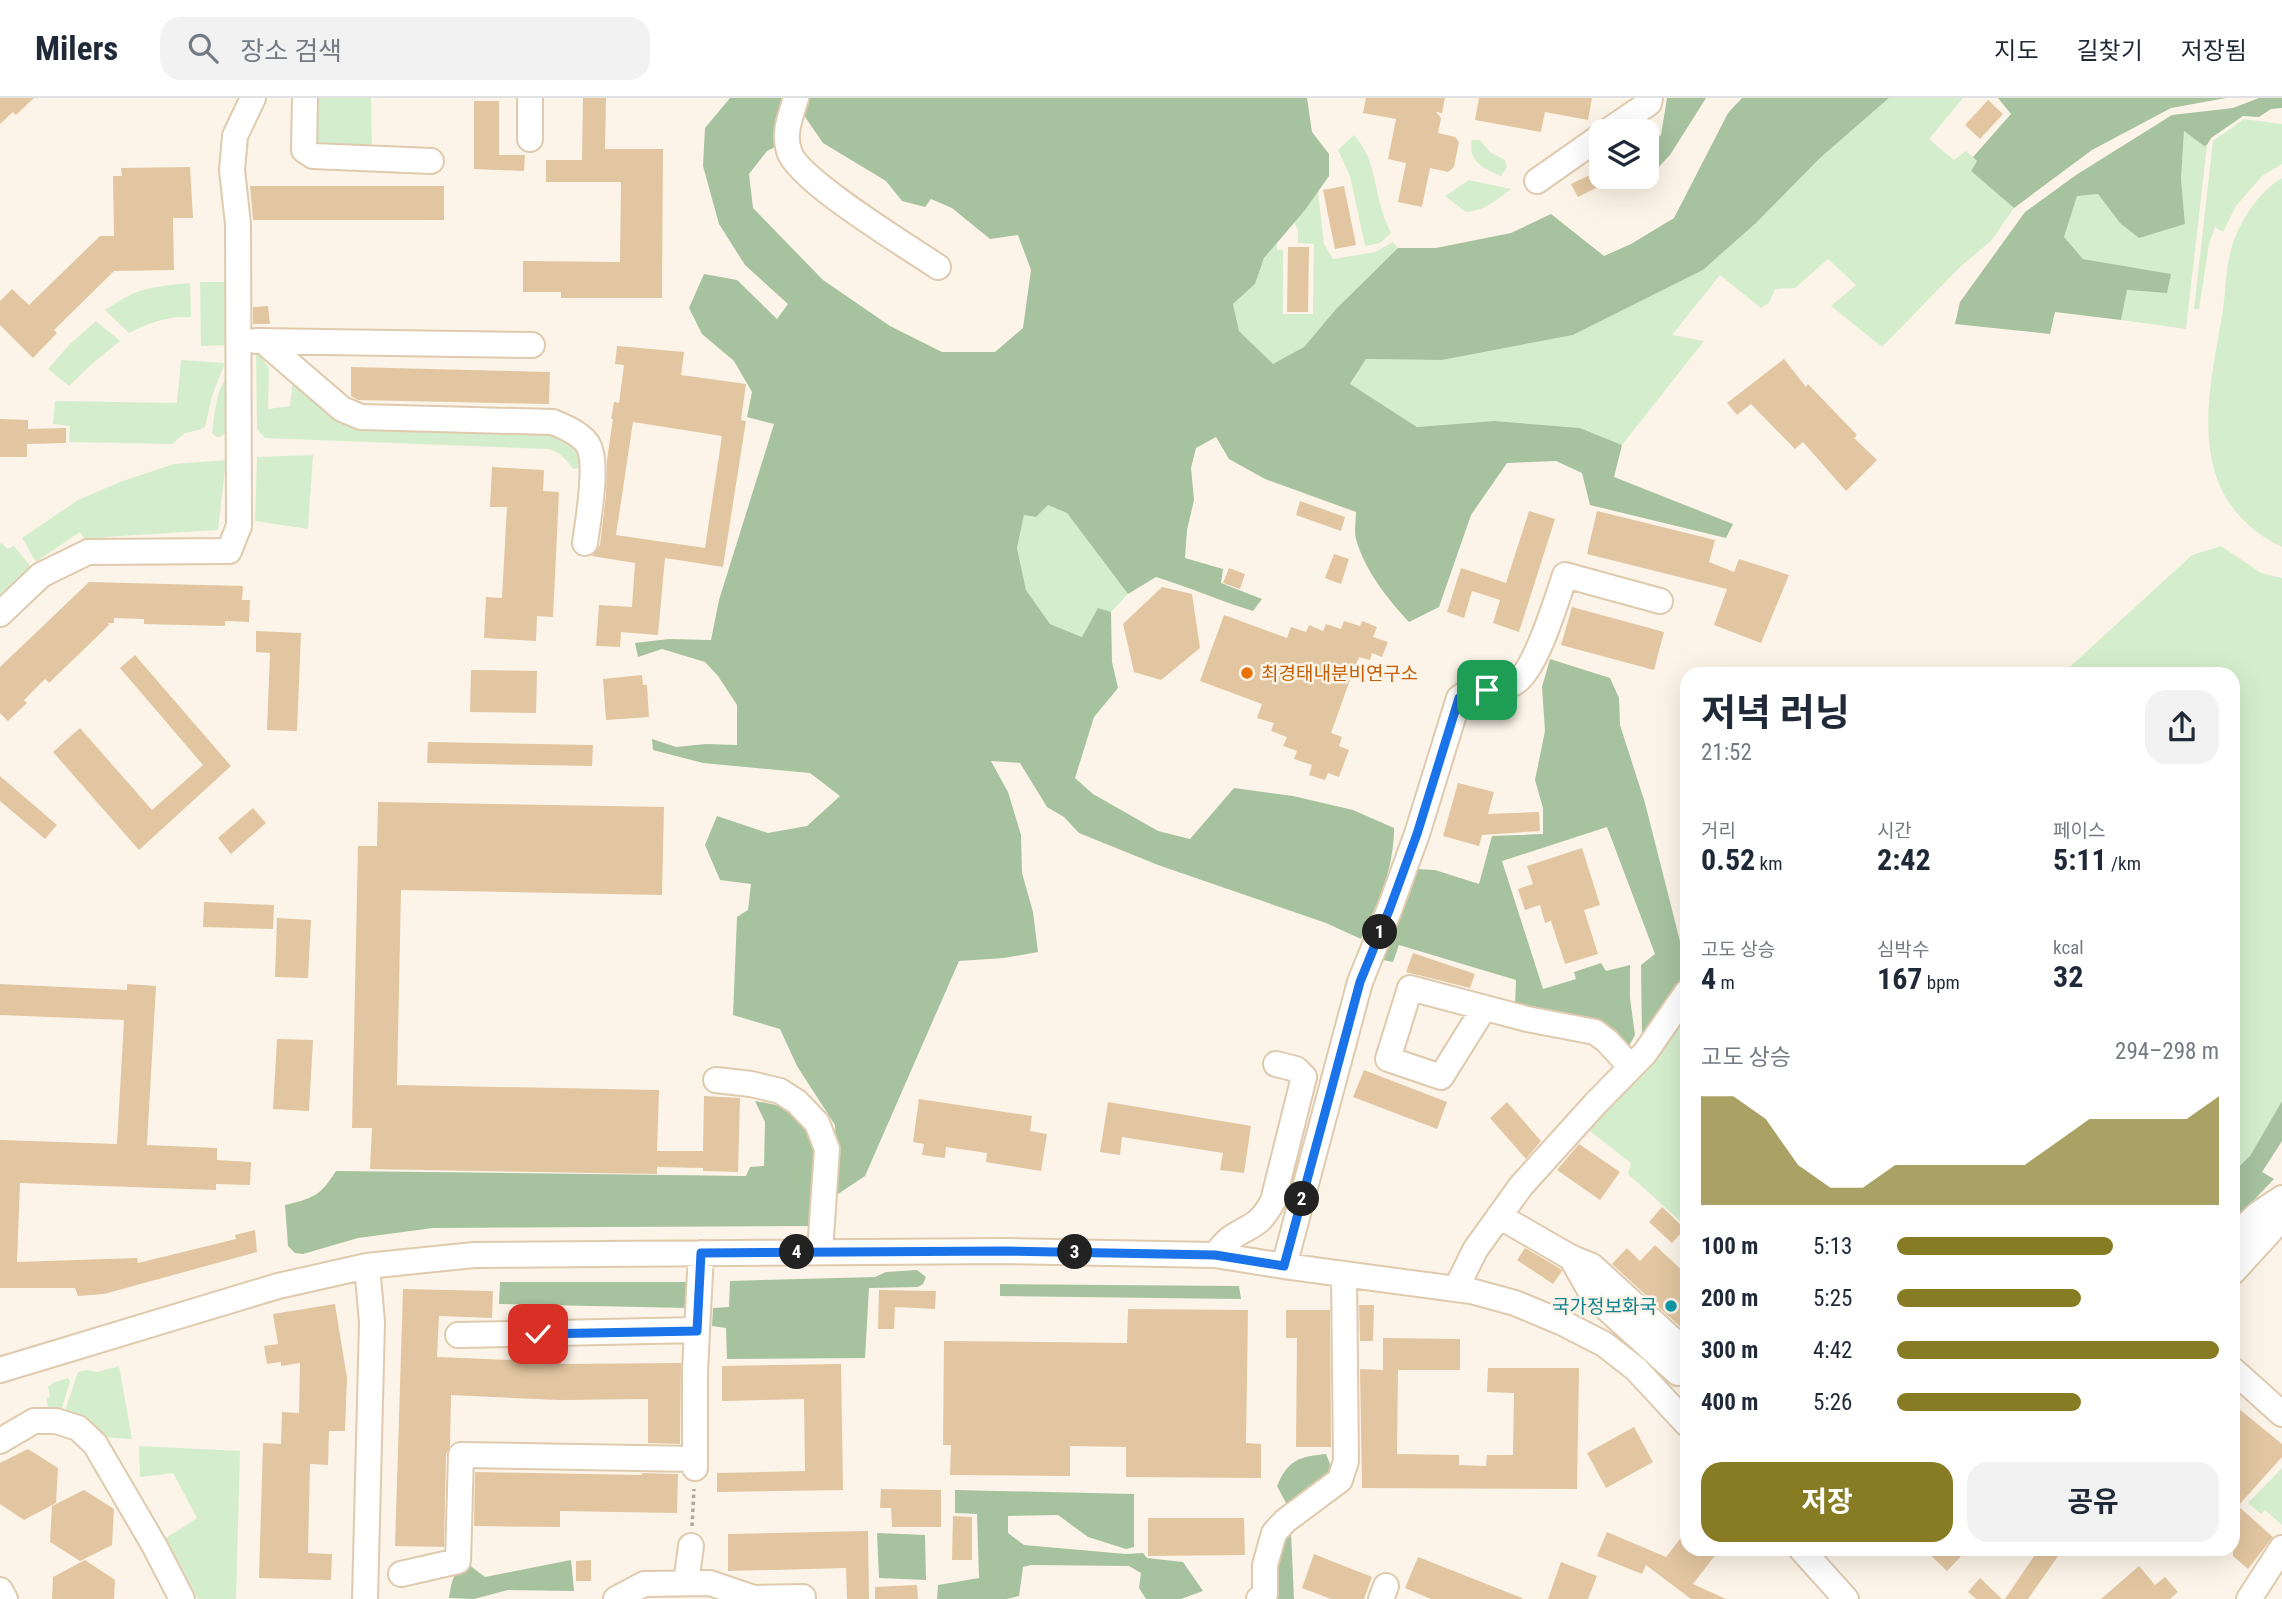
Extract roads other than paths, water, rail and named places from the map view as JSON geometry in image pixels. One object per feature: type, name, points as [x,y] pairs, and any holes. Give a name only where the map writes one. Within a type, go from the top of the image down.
[{"type":"street","points":[[0,614],[41,575],[88,552],[229,551],[239,526],[238,224],[232,170],[235,136],[253,98]]},
{"type":"street","points":[[306,98],[304,150],[313,156],[431,160]]},
{"type":"street","points":[[530,98],[530,139]]},
{"type":"street","points":[[796,98],[786,132],[789,153],[812,180],[938,267]]},
{"type":"street","points":[[1626,119],[1649,103],[1650,98]]},
{"type":"street","points":[[1537,181],[1589,144]]},
{"type":"street","points":[[238,341],[532,345]]},
{"type":"street","points":[[263,341],[342,409],[360,417],[553,422],[569,429],[589,446],[593,467],[585,543]]},
{"type":"street","points":[[1284,1266],[1360,982],[1417,834],[1459,698],[1472,689],[1487,690],[1517,682],[1536,655],[1565,575],[1660,601]]},
{"type":"street","points":[[1456,1289],[1475,1250],[1521,1186],[1645,1053],[1680,1003]]},
{"type":"street","points":[[1484,1008],[1595,1032],[1631,1067]]},
{"type":"street","points":[[1215,1255],[1229,1239],[1248,1230],[1263,1218],[1273,1201],[1304,1077],[1296,1069],[1276,1064]]},
{"type":"street","points":[[716,1080],[780,1091],[797,1101],[817,1123],[827,1149],[820,1252]]},
{"type":"street","points":[[2240,1233],[2258,1214],[2282,1198]]},
{"type":"street","points":[[2240,1264],[2274,1227],[2282,1211]]},
{"type":"street","points":[[1499,1216],[1570,1257],[1593,1296],[1680,1364]]},
{"type":"street","points":[[0,1370],[278,1286],[367,1266],[474,1255],[1006,1251],[1215,1255],[1471,1291],[1515,1303],[1604,1344],[1636,1369],[1680,1416]]},
{"type":"street","points":[[401,1574],[457,1561],[461,1455],[695,1464],[701,1253]]},
{"type":"street","points":[[365,1599],[372,1322],[367,1266]]},
{"type":"street","points":[[1259,1599],[1265,1594],[1265,1565],[1274,1533],[1285,1521],[1340,1480],[1346,1461],[1344,1274]]},
{"type":"street","points":[[458,1335],[697,1331]]},
{"type":"street","points":[[2240,1376],[2282,1414]]},
{"type":"street","points":[[0,1441],[34,1421],[56,1421],[78,1428],[94,1444],[154,1545],[182,1599]]},
{"type":"street","points":[[687,1583],[691,1546]]},
{"type":"street","points":[[2249,1599],[2282,1548]]},
{"type":"street","points":[[1807,1556],[1846,1599]]},
{"type":"street","points":[[616,1599],[644,1584],[687,1583],[710,1583],[754,1598],[803,1597]]},
{"type":"street","points":[[0,1590],[5,1599]]},
{"type":"place","name":"최경태내분비연구소","points":[[1247,673]]},
{"type":"place","name":"국가정보화국","points":[[1671,1306]]}]
